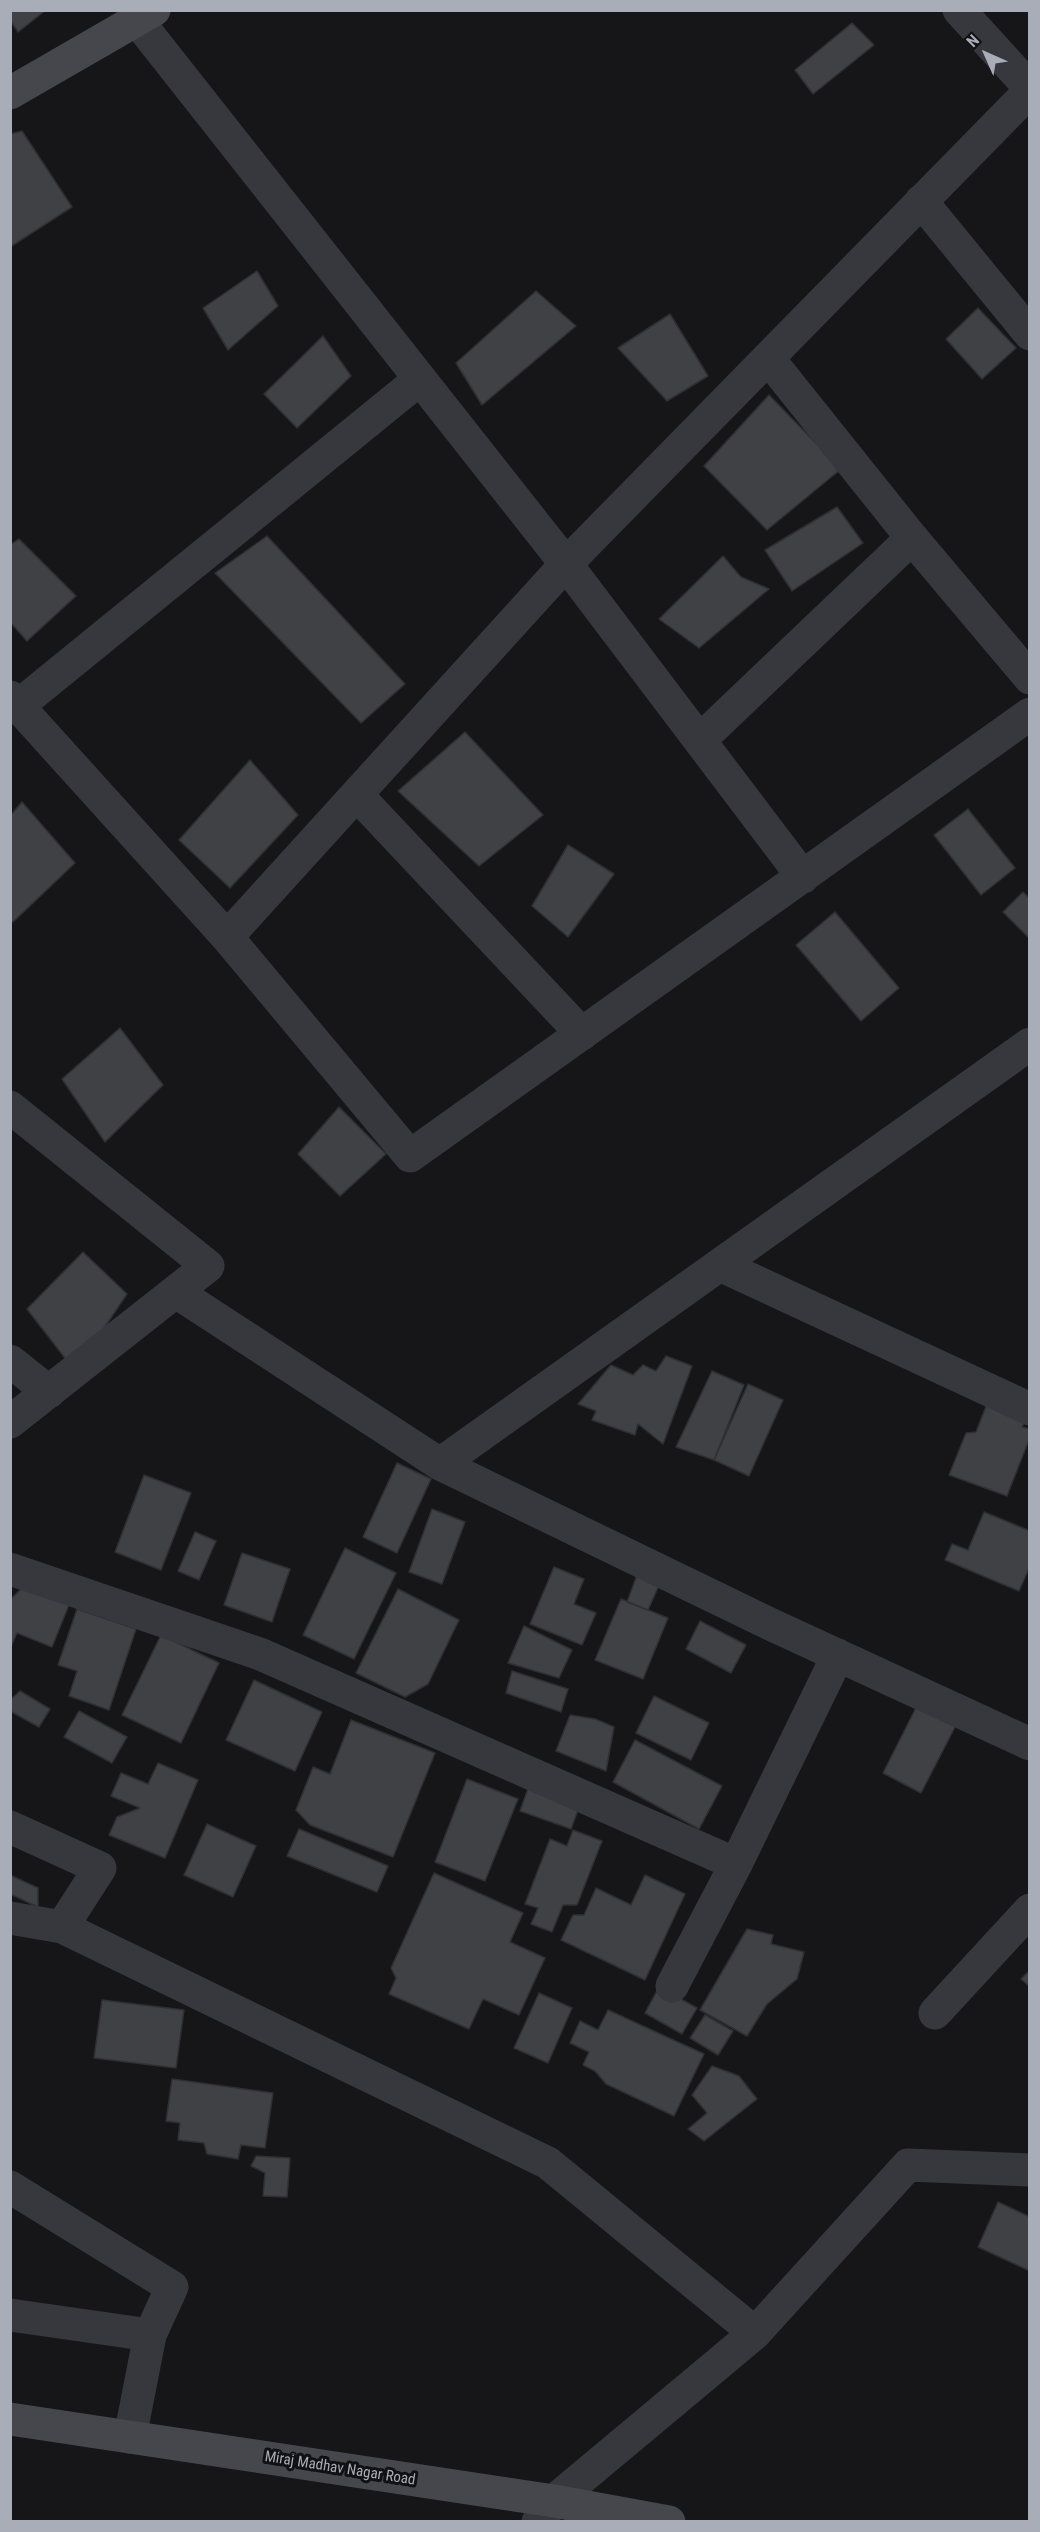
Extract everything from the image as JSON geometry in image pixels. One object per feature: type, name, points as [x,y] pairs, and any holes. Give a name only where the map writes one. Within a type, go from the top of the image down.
[{"type":"street","points":[[227,937],[566,564],[1029,89],[959,10]]},
{"type":"street","points":[[10,93],[145,15],[420,379],[566,564],[802,877]]},
{"type":"street","points":[[921,201],[1029,334]]},
{"type":"street","points":[[768,358],[912,538],[1029,678]]},
{"type":"street","points":[[420,379],[14,702],[227,937],[410,1156],[1029,714]]},
{"type":"street","points":[[700,740],[912,538]]},
{"type":"street","points":[[357,795],[582,1034]]},
{"type":"street","points":[[440,1464],[1029,1044]]},
{"type":"street","points":[[10,1107],[208,1266],[10,1422]]},
{"type":"street","points":[[720,1265],[1029,1409]]},
{"type":"street","points":[[176,1292],[440,1464],[1029,1744]]},
{"type":"street","points":[[10,1361],[49,1392]]},
{"type":"street","points":[[10,1569],[260,1654],[736,1864]]},
{"type":"street","points":[[672,1986],[736,1864],[838,1655]]},
{"type":"street","points":[[10,1827],[100,1868],[62,1926]]},
{"type":"street","points":[[935,2013],[1029,1910]]},
{"type":"street","points":[[10,1918],[62,1926],[548,2163],[755,2333]]},
{"type":"street","points":[[546,2511],[755,2333],[908,2165],[1029,2170]]},
{"type":"street","points":[[10,2187],[172,2287],[150,2335],[130,2437]]},
{"type":"street","points":[[10,2315],[150,2335]]},
{"type":"street","name":"Miraj Madhav Nagar Road","points":[[10,2419],[130,2437],[546,2511],[669,2522]]},
{"type":"building","points":[[10,10],[46,10],[18,32],[10,20]]},
{"type":"building","points":[[852,23],[874,45],[813,94],[795,70]]},
{"type":"building","points":[[22,131],[72,207],[10,247],[10,134]]},
{"type":"building","points":[[257,271],[278,306],[228,350],[203,308]]},
{"type":"building","points":[[536,291],[576,326],[482,405],[456,363]]},
{"type":"building","points":[[978,308],[1016,348],[982,379],[946,339]]},
{"type":"building","points":[[670,314],[708,376],[667,401],[618,348]]},
{"type":"building","points":[[323,336],[351,376],[297,428],[264,394]]},
{"type":"building","points":[[769,395],[841,469],[767,530],[704,466]]},
{"type":"building","points":[[837,507],[863,543],[792,591],[765,550]]},
{"type":"building","points":[[267,536],[405,684],[361,723],[215,573]]},
{"type":"building","points":[[19,539],[76,596],[27,641],[10,622],[10,545]]},
{"type":"building","points":[[723,556],[741,577],[769,589],[699,648],[659,619]]},
{"type":"building","points":[[465,732],[543,815],[479,866],[398,791]]},
{"type":"building","points":[[250,760],[298,815],[230,888],[179,840]]},
{"type":"building","points":[[22,802],[75,863],[13,922],[10,920],[10,816]]},
{"type":"building","points":[[968,809],[1015,868],[981,895],[934,835]]},
{"type":"building","points":[[568,845],[614,874],[568,937],[532,906]]},
{"type":"building","points":[[1023,892],[1030,899],[1030,939],[1003,912]]},
{"type":"building","points":[[835,912],[899,988],[861,1021],[796,945]]},
{"type":"building","points":[[120,1028],[163,1085],[105,1142],[62,1079]]},
{"type":"building","points":[[339,1107],[386,1154],[340,1196],[298,1154]]},
{"type":"building","points":[[83,1252],[127,1294],[75,1371],[27,1309]]},
{"type":"building","points":[[666,1356],[692,1366],[663,1444],[638,1424],[635,1435],[592,1420],[596,1411],[578,1404],[611,1365],[633,1375],[643,1365],[656,1371]]},
{"type":"building","points":[[712,1371],[744,1385],[714,1460],[676,1447]]},
{"type":"building","points":[[748,1384],[783,1400],[749,1476],[714,1460]]},
{"type":"building","points":[[987,1404],[1026,1419],[1022,1427],[1030,1429],[1030,1437],[1007,1496],[949,1475],[966,1433],[976,1432]]},
{"type":"building","points":[[397,1463],[431,1479],[397,1553],[363,1537]]},
{"type":"building","points":[[144,1475],[191,1493],[161,1570],[115,1552]]},
{"type":"building","points":[[432,1509],[465,1522],[442,1584],[409,1572]]},
{"type":"building","points":[[984,1512],[1030,1531],[1030,1566],[1019,1591],[945,1560],[952,1544],[968,1550]]},
{"type":"building","points":[[195,1532],[216,1541],[199,1580],[178,1571]]},
{"type":"building","points":[[345,1548],[396,1573],[354,1659],[303,1635]]},
{"type":"building","points":[[242,1553],[290,1569],[272,1622],[224,1605]]},
{"type":"building","points":[[554,1567],[584,1579],[574,1604],[596,1613],[582,1645],[530,1624]]},
{"type":"building","points":[[640,1567],[664,1574],[648,1610],[627,1602]]},
{"type":"building","points":[[23,1587],[69,1605],[52,1647],[17,1633],[10,1649],[10,1600]]},
{"type":"building","points":[[398,1589],[459,1620],[428,1684],[405,1697],[356,1673]]},
{"type":"building","points":[[621,1599],[668,1618],[643,1679],[595,1660]]},
{"type":"building","points":[[77,1609],[136,1629],[109,1710],[69,1696],[77,1671],[58,1665]]},
{"type":"building","points":[[700,1621],[746,1645],[731,1673],[686,1649]]},
{"type":"building","points":[[524,1626],[572,1650],[559,1678],[508,1663]]},
{"type":"building","points":[[161,1635],[219,1663],[181,1743],[122,1715]]},
{"type":"building","points":[[512,1671],[568,1689],[561,1712],[506,1693]]},
{"type":"building","points":[[254,1680],[322,1712],[295,1771],[226,1740]]},
{"type":"building","points":[[929,1682],[968,1702],[921,1793],[883,1773]]},
{"type":"building","points":[[20,1691],[50,1709],[39,1727],[10,1711],[10,1700]]},
{"type":"building","points":[[654,1696],[709,1723],[691,1760],[636,1733]]},
{"type":"building","points":[[79,1711],[127,1737],[112,1763],[64,1737]]},
{"type":"building","points":[[570,1715],[595,1719],[614,1727],[606,1771],[556,1751]]},
{"type":"building","points":[[351,1720],[435,1753],[393,1857],[310,1825],[296,1810],[313,1767],[330,1774]]},
{"type":"building","points":[[635,1740],[722,1786],[699,1829],[613,1782]]},
{"type":"building","points":[[158,1763],[198,1780],[165,1858],[109,1835],[117,1817],[140,1808],[111,1796],[121,1773],[148,1784]]},
{"type":"building","points":[[467,1779],[518,1799],[485,1881],[435,1862]]},
{"type":"building","points":[[530,1783],[581,1802],[571,1829],[520,1811]]},
{"type":"building","points":[[207,1824],[256,1846],[233,1897],[184,1875]]},
{"type":"building","points":[[299,1829],[388,1866],[377,1892],[287,1856]]},
{"type":"building","points":[[573,1830],[602,1841],[577,1905],[563,1905],[552,1932],[531,1924],[538,1908],[525,1904],[550,1839],[567,1846]]},
{"type":"building","points":[[434,1873],[523,1913],[510,1942],[545,1958],[519,2015],[483,1999],[469,2029],[389,1994],[396,1978],[391,1968]]},
{"type":"building","points":[[10,1875],[38,1888],[38,1907],[10,1894]]},
{"type":"building","points":[[645,1875],[685,1894],[645,1980],[561,1940],[573,1915],[584,1915],[596,1888],[631,1905]]},
{"type":"building","points":[[747,1929],[773,1935],[771,1944],[804,1952],[797,1979],[767,2004],[747,2036],[700,2010]]},
{"type":"building","points":[[1030,1970],[1030,1987],[1021,1979]]},
{"type":"building","points":[[659,1987],[697,2008],[682,2034],[645,2013]]},
{"type":"building","points":[[539,1993],[572,2008],[548,2063],[514,2048]]},
{"type":"building","points":[[102,2000],[184,2010],[176,2068],[94,2058]]},
{"type":"building","points":[[608,2010],[704,2054],[674,2116],[606,2084],[595,2071],[583,2065],[589,2052],[570,2043],[580,2021],[598,2030]]},
{"type":"building","points":[[705,2015],[733,2031],[718,2055],[690,2038]]},
{"type":"building","points":[[712,2066],[739,2076],[757,2099],[704,2141],[688,2129],[707,2113],[692,2095]]},
{"type":"building","points":[[172,2079],[273,2093],[265,2148],[241,2145],[238,2159],[207,2154],[204,2143],[178,2140],[180,2123],[166,2121]]},
{"type":"building","points":[[256,2156],[290,2158],[287,2197],[263,2196],[265,2173],[251,2166]]},
{"type":"building","points":[[998,2202],[1030,2217],[1030,2271],[978,2247]]}]
